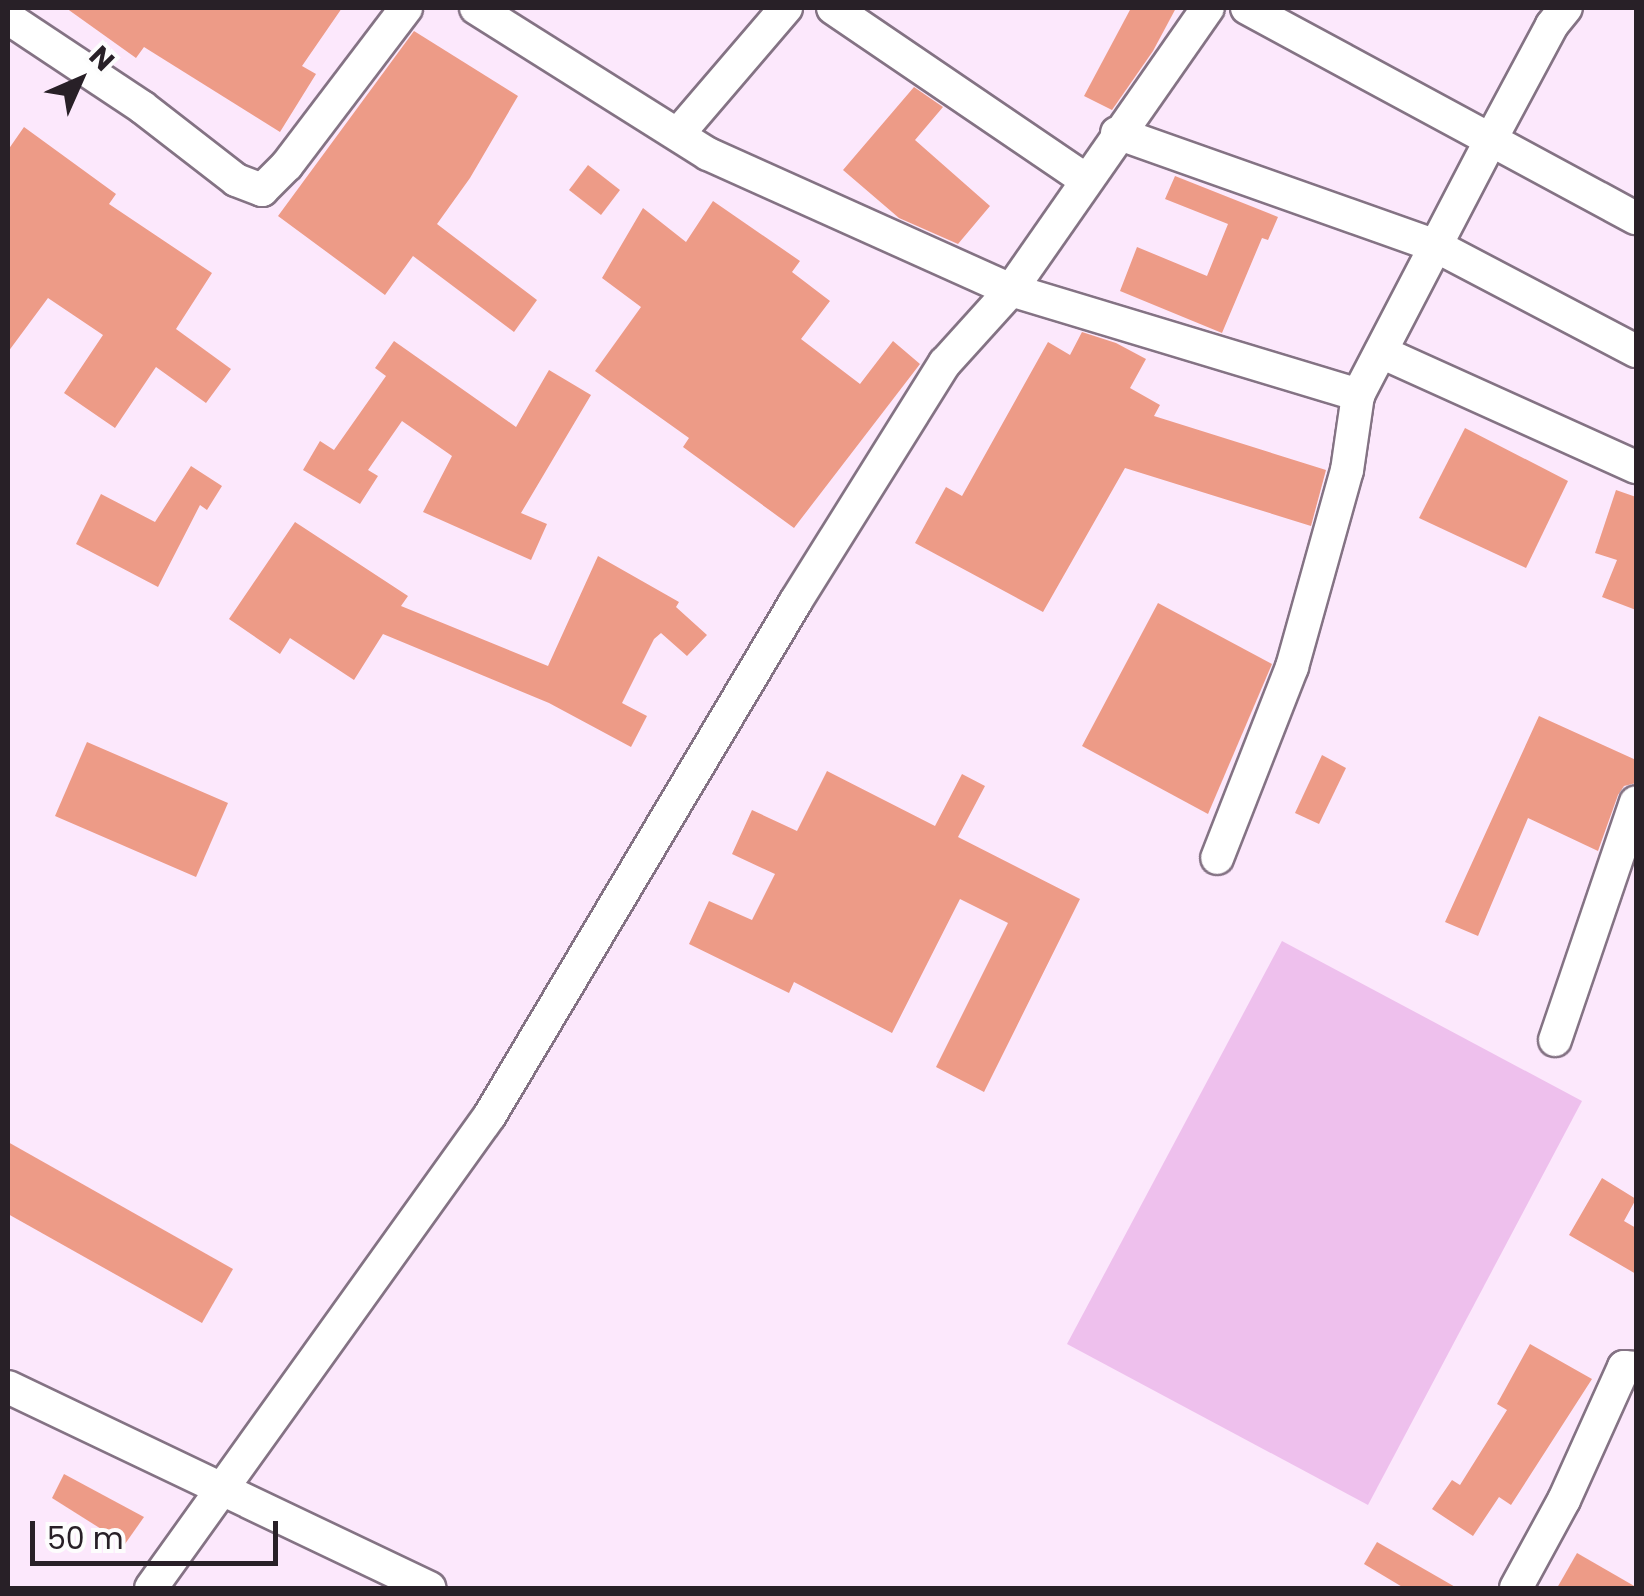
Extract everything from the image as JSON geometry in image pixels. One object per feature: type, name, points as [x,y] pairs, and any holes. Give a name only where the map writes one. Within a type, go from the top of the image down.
[{"type":"street","points":[[8,18],[142,108],[236,180],[262,190],[287,165],[406,8]]},
{"type":"street","points":[[476,8],[708,154],[1011,290],[1358,395]]},
{"type":"street","points":[[678,134],[786,8]]},
{"type":"street","points":[[833,8],[1085,179]]},
{"type":"street","points":[[151,1588],[490,1115],[796,601],[944,364],[1011,290],[1117,133],[1208,8]]},
{"type":"street","points":[[1247,8],[1636,218]]},
{"type":"street","points":[[1217,858],[1292,666],[1347,470],[1358,395],[1491,139],[1549,13]]},
{"type":"street","points":[[1117,133],[1436,246],[1636,351]]},
{"type":"street","points":[[1381,352],[1636,466]]},
{"type":"street","points":[[1555,1040],[1636,802]]},
{"type":"street","points":[[1516,1588],[1564,1500],[1624,1367],[1636,1368]]},
{"type":"street","points":[[8,1387],[430,1588]]},
{"type":"shaded area","points":[[1282,941],[1582,1101],[1368,1505],[1067,1344]]},
{"type":"building","points":[[66,8],[342,8],[302,66],[316,74],[280,132],[144,47],[136,58]]},
{"type":"building","points":[[1131,8],[1176,8],[1153,51],[1112,110],[1084,96]]},
{"type":"building","points":[[414,31],[518,96],[470,178],[437,224],[537,300],[514,332],[413,256],[385,295],[278,216]]},
{"type":"building","points":[[914,87],[943,107],[915,140],[990,206],[958,244],[899,218],[843,170]]},
{"type":"building","points":[[24,127],[116,194],[109,204],[212,273],[176,329],[231,369],[206,403],[156,367],[115,428],[64,393],[103,335],[48,298],[8,352],[8,150]]},
{"type":"building","points":[[588,165],[620,190],[601,215],[569,190]]},
{"type":"building","points":[[1175,176],[1278,217],[1268,240],[1262,238],[1222,333],[1120,291],[1137,247],[1207,276],[1228,224],[1165,199]]},
{"type":"building","points":[[713,201],[800,261],[792,272],[830,301],[801,339],[860,384],[893,341],[920,364],[794,528],[683,447],[689,438],[595,371],[641,307],[602,278],[643,208],[686,242]]},
{"type":"building","points":[[1082,332],[1116,343],[1146,359],[1130,388],[1160,405],[1154,416],[1326,470],[1311,526],[1125,468],[1043,612],[915,543],[946,487],[962,496],[1048,342],[1070,355]]},
{"type":"building","points":[[394,341],[516,427],[549,370],[591,395],[521,513],[547,524],[531,560],[423,512],[452,456],[402,421],[368,470],[378,476],[360,504],[303,470],[320,441],[334,450],[386,376],[375,368]]},
{"type":"building","points":[[1465,428],[1568,481],[1526,568],[1419,518]]},
{"type":"building","points":[[191,466],[222,486],[207,510],[200,505],[158,587],[76,544],[101,494],[155,522]]},
{"type":"building","points":[[1616,490],[1636,497],[1636,610],[1602,597],[1617,560],[1595,553]]},
{"type":"building","points":[[295,522],[408,596],[401,606],[548,666],[598,556],[679,602],[676,607],[707,635],[687,656],[661,633],[654,639],[622,703],[647,716],[631,747],[549,703],[383,634],[354,680],[290,638],[280,654],[229,619]]},
{"type":"building","points":[[1158,603],[1272,664],[1208,814],[1082,746]]},
{"type":"building","points":[[1539,716],[1636,760],[1636,783],[1624,786],[1618,795],[1598,851],[1528,818],[1478,936],[1445,922]]},
{"type":"building","points":[[87,742],[228,803],[196,877],[55,816]]},
{"type":"building","points":[[1322,755],[1346,768],[1319,824],[1295,813]]},
{"type":"building","points":[[827,771],[935,826],[962,774],[985,786],[958,837],[1080,899],[984,1092],[936,1067],[1008,923],[960,899],[892,1033],[794,982],[789,993],[689,944],[709,901],[752,920],[775,874],[732,854],[752,810],[797,831]]},
{"type":"building","points":[[8,1142],[233,1269],[202,1323],[8,1214]]},
{"type":"building","points":[[1602,1178],[1636,1199],[1624,1221],[1636,1228],[1636,1274],[1569,1235]]},
{"type":"building","points":[[1530,1344],[1592,1379],[1511,1505],[1499,1497],[1473,1536],[1432,1509],[1452,1480],[1460,1485],[1507,1410],[1497,1404]]},
{"type":"building","points":[[64,1474],[144,1517],[125,1544],[52,1498]]},
{"type":"building","points":[[1377,1542],[1457,1588],[1404,1588],[1364,1564]]},
{"type":"building","points":[[1577,1553],[1636,1587],[1636,1588],[1557,1588]]}]
